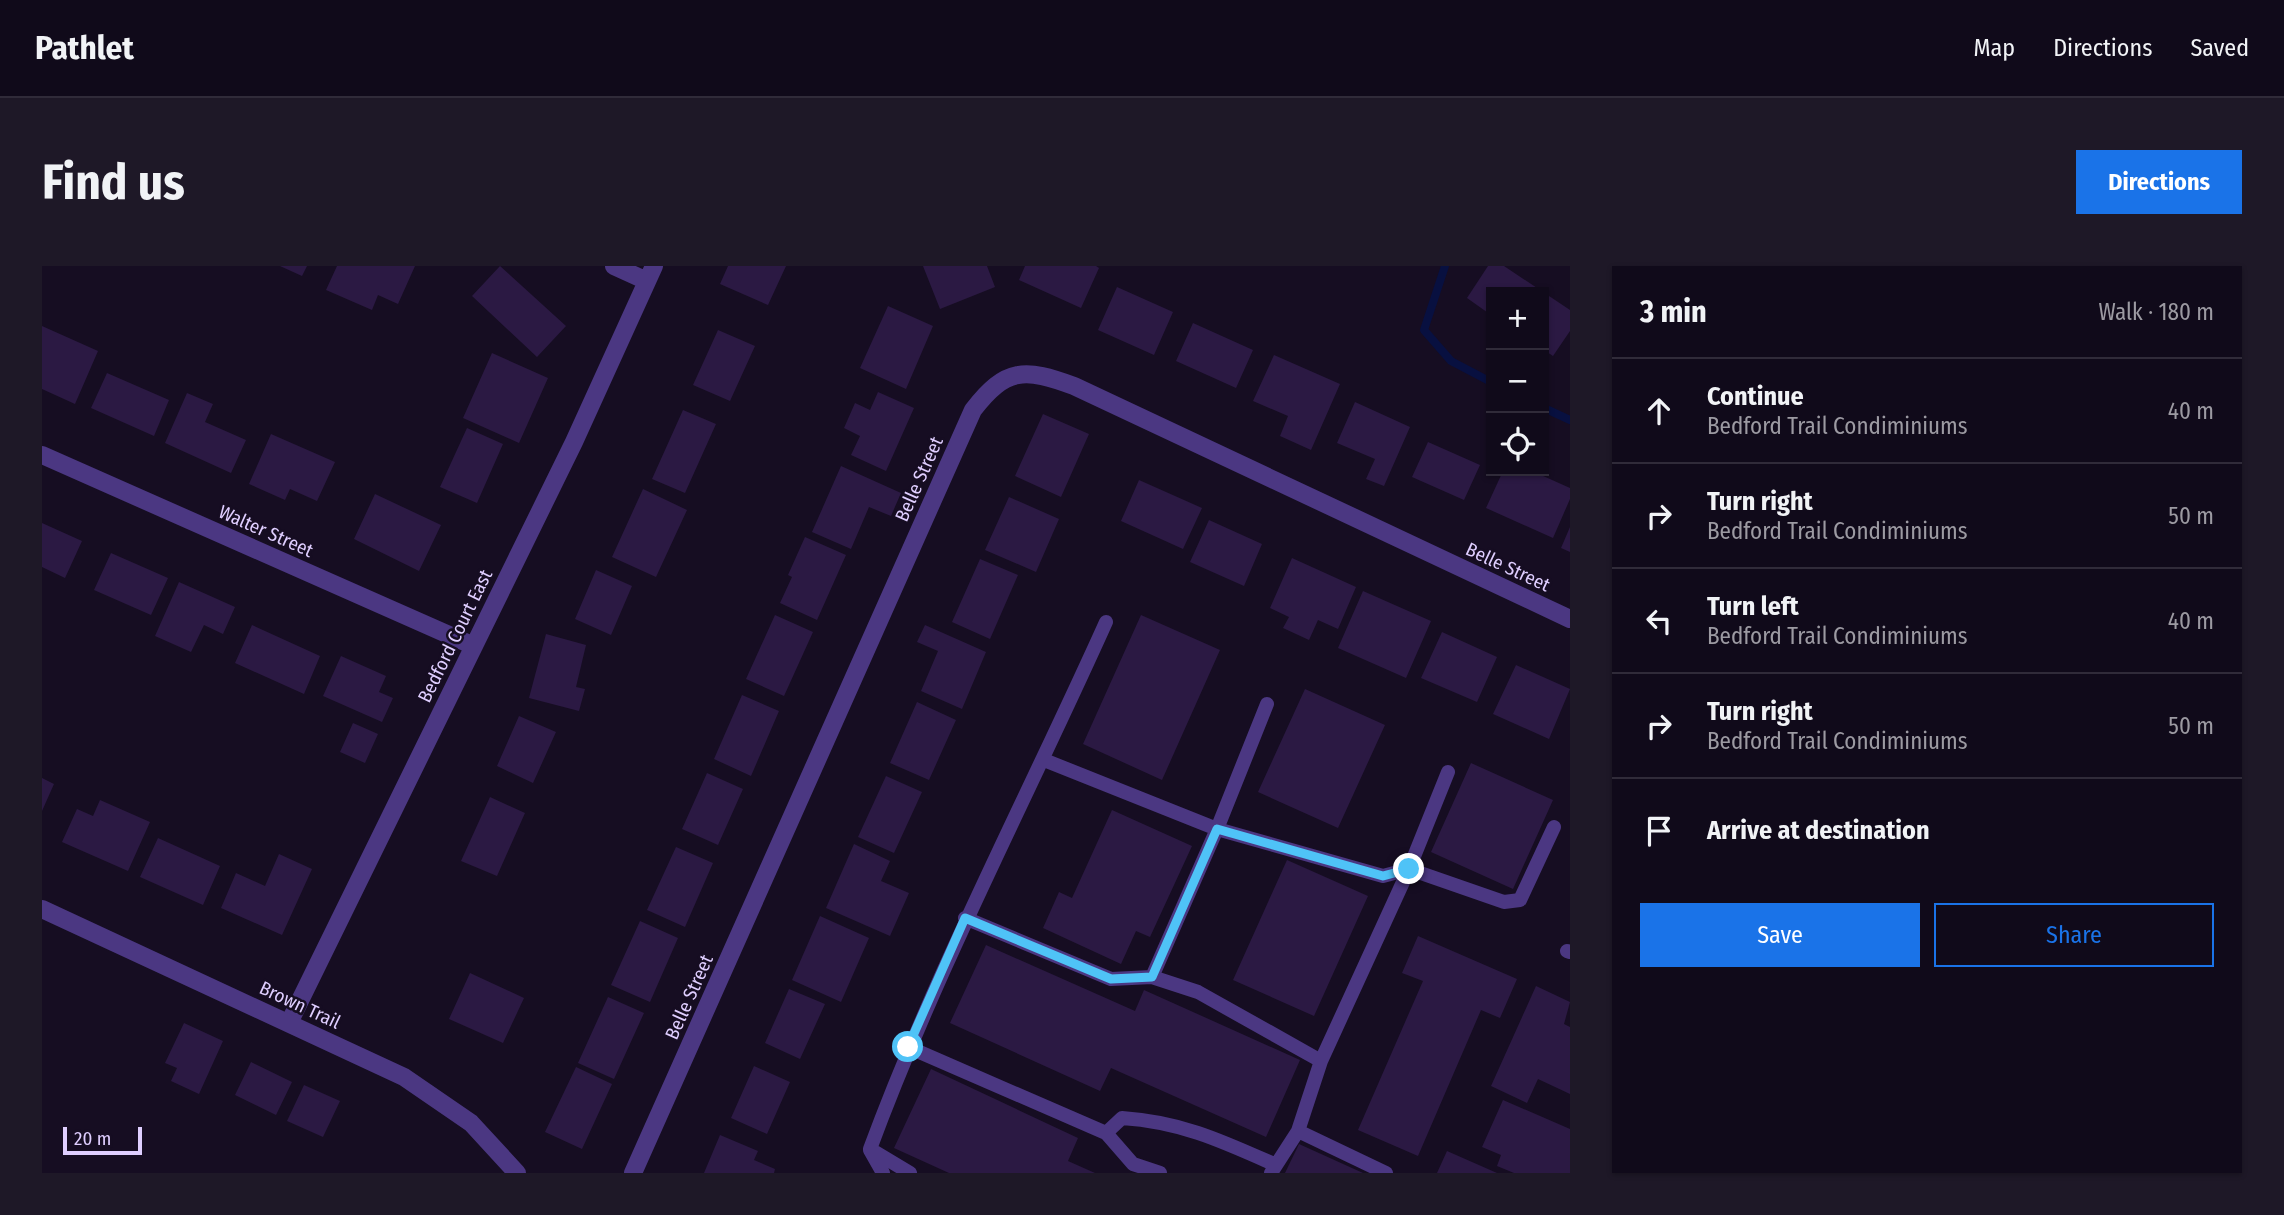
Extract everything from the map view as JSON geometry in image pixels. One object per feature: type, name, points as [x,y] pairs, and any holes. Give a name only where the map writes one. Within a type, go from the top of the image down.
[{"type":"street","points":[[614,266],[651,273]]},
{"type":"street","name":"Bedford Court East","points":[[289,1023],[574,442],[651,273]]},
{"type":"street","name":"Belle Street","points":[[633,1173],[973,410],[1006,376],[1020,373],[1041,374],[1074,386],[1570,619]]},
{"type":"street","name":"Walter Street","points":[[42,455],[474,646]]},
{"type":"street","name":"Brown Trail","points":[[42,909],[404,1077],[471,1124],[517,1173]]},
{"type":"lane","points":[[870,1149],[908,1047],[965,918],[1044,760],[1106,622]]},
{"type":"lane","points":[[1152,977],[1217,829],[1267,704]]},
{"type":"lane","points":[[1044,760],[1217,829],[1383,876],[1409,869],[1504,902],[1520,900],[1554,827]]},
{"type":"lane","points":[[1106,1133],[1122,1118],[1161,1121],[1205,1134],[1273,1169],[1298,1131],[1321,1061],[1409,869],[1448,772]]},
{"type":"lane","points":[[965,918],[1111,979],[1152,977],[1198,992],[1321,1061]]},
{"type":"lane","points":[[908,1047],[1106,1133],[1133,1164],[1160,1173]]},
{"type":"lane","points":[[1298,1131],[1386,1173]]},
{"type":"lane","points":[[870,1149],[884,1173]]},
{"type":"lane","points":[[870,1149],[910,1173]]},
{"type":"building","points":[[280,266],[307,266],[302,276]]},
{"type":"building","points":[[337,266],[415,266],[398,304],[378,295],[372,310],[326,290]]},
{"type":"building","points":[[500,266],[566,326],[537,357],[472,296]]},
{"type":"building","points":[[728,266],[786,266],[768,305],[720,284]]},
{"type":"building","points":[[923,266],[987,266],[995,287],[940,309]]},
{"type":"building","points":[[1025,266],[1099,268],[1081,308],[1019,280]]},
{"type":"building","points":[[1488,266],[1504,266],[1536,287],[1486,287],[1486,311],[1467,298]]},
{"type":"building","points":[[1117,287],[1173,312],[1154,355],[1098,330]]},
{"type":"building","points":[[1549,296],[1570,310],[1570,331],[1553,356],[1549,353]]},
{"type":"building","points":[[888,306],[933,326],[906,389],[860,368]]},
{"type":"building","points":[[1193,323],[1253,350],[1236,388],[1176,361]]},
{"type":"building","points":[[42,326],[98,351],[75,404],[42,389]]},
{"type":"building","points":[[718,330],[755,346],[730,401],[693,385]]},
{"type":"building","points":[[492,353],[548,378],[519,443],[463,418]]},
{"type":"building","points":[[1274,355],[1340,384],[1311,450],[1280,436],[1288,416],[1253,401]]},
{"type":"building","points":[[107,373],[169,400],[154,436],[91,408]]},
{"type":"building","points":[[878,392],[914,408],[886,471],[851,455],[860,436],[844,428],[855,403],[870,410]]},
{"type":"building","points":[[187,393],[213,404],[205,422],[246,440],[231,473],[165,443]]},
{"type":"building","points":[[1355,402],[1410,427],[1384,486],[1366,479],[1375,459],[1337,443]]},
{"type":"building","points":[[683,410],[716,424],[685,493],[652,479]]},
{"type":"building","points":[[1043,414],[1089,434],[1061,497],[1015,476]]},
{"type":"building","points":[[467,428],[503,444],[477,503],[440,487]]},
{"type":"building","points":[[271,434],[335,462],[317,501],[290,489],[285,500],[249,484]]},
{"type":"building","points":[[1428,442],[1480,465],[1464,500],[1412,477]]},
{"type":"building","points":[[841,466],[901,493],[891,516],[869,507],[851,549],[812,532]]},
{"type":"building","points":[[1501,476],[1543,476],[1570,488],[1570,499],[1553,538],[1486,508]]},
{"type":"building","points":[[1139,480],[1202,508],[1183,549],[1121,521]]},
{"type":"building","points":[[643,489],[687,510],[656,577],[612,557]]},
{"type":"building","points":[[375,494],[441,525],[419,571],[354,539]]},
{"type":"building","points":[[1009,497],[1059,519],[1036,572],[985,550]]},
{"type":"building","points":[[1209,520],[1262,544],[1244,586],[1190,562]]},
{"type":"building","points":[[42,523],[82,541],[65,578],[42,567]]},
{"type":"building","points":[[1570,527],[1570,552],[1561,548]]},
{"type":"building","points":[[805,537],[846,555],[817,620],[780,603],[792,577],[788,575]]},
{"type":"building","points":[[111,553],[168,578],[151,615],[94,590]]},
{"type":"building","points":[[1292,558],[1356,587],[1338,629],[1318,620],[1309,640],[1283,628],[1289,617],[1270,608]]},
{"type":"building","points":[[980,559],[1018,575],[990,639],[952,622]]},
{"type":"building","points":[[596,570],[632,586],[611,635],[575,619]]},
{"type":"building","points":[[179,582],[235,607],[223,634],[204,625],[191,652],[155,636]]},
{"type":"building","points":[[1363,591],[1431,621],[1406,678],[1338,648]]},
{"type":"building","points":[[775,615],[813,632],[784,696],[746,679]]},
{"type":"building","points":[[1141,615],[1220,650],[1162,780],[1083,744]]},
{"type":"building","points":[[252,625],[320,656],[304,694],[235,663]]},
{"type":"building","points":[[925,625],[986,652],[962,709],[921,691],[938,651],[917,642]]},
{"type":"building","points":[[1442,632],[1497,657],[1477,702],[1421,678]]},
{"type":"building","points":[[546,634],[586,645],[576,687],[585,689],[579,711],[529,698]]},
{"type":"building","points":[[341,656],[386,676],[379,692],[393,698],[382,722],[323,696]]},
{"type":"building","points":[[1516,665],[1570,689],[1549,739],[1493,714]]},
{"type":"building","points":[[1305,689],[1385,725],[1338,828],[1258,792]]},
{"type":"building","points":[[742,695],[779,711],[751,776],[714,759]]},
{"type":"building","points":[[917,702],[956,720],[929,780],[890,763]]},
{"type":"building","points":[[519,716],[556,732],[533,783],[497,766]]},
{"type":"building","points":[[353,723],[378,734],[365,763],[340,752]]},
{"type":"building","points":[[1471,763],[1553,800],[1513,889],[1431,852]]},
{"type":"building","points":[[707,773],[743,789],[718,845],[682,829]]},
{"type":"building","points":[[886,776],[922,792],[894,853],[858,837]]},
{"type":"building","points":[[42,778],[54,784],[42,811]]},
{"type":"building","points":[[490,797],[525,813],[497,876],[461,861]]},
{"type":"building","points":[[100,800],[150,822],[128,871],[62,842],[77,809],[93,816]]},
{"type":"building","points":[[1112,810],[1192,846],[1150,937],[1136,931],[1121,964],[1043,928],[1059,892],[1072,898]]},
{"type":"building","points":[[158,838],[220,866],[203,905],[140,877]]},
{"type":"building","points":[[854,844],[890,861],[881,881],[909,893],[890,936],[826,908]]},
{"type":"building","points":[[676,847],[713,863],[685,927],[647,910]]},
{"type":"building","points":[[279,854],[312,869],[282,935],[221,908],[236,873],[265,886]]},
{"type":"building","points":[[1287,860],[1368,896],[1314,1016],[1233,980]]},
{"type":"building","points":[[820,916],[869,938],[841,1002],[792,980]]},
{"type":"building","points":[[640,921],[678,938],[650,1002],[611,985]]},
{"type":"building","points":[[1418,936],[1517,979],[1500,1018],[1481,1010],[1418,1156],[1358,1130],[1423,981],[1402,973]]},
{"type":"building","points":[[986,945],[1135,1011],[1144,990],[1300,1060],[1266,1137],[1111,1068],[1100,1091],[950,1023]]},
{"type":"building","points":[[470,973],[524,998],[503,1043],[449,1019]]},
{"type":"building","points":[[1536,986],[1570,1002],[1564,1024],[1570,1027],[1570,1094],[1538,1079],[1527,1103],[1491,1086]]},
{"type":"building","points":[[789,989],[825,1004],[800,1059],[765,1043]]},
{"type":"building","points":[[608,997],[644,1013],[614,1079],[578,1063]]},
{"type":"building","points":[[184,1023],[223,1041],[199,1094],[171,1081],[177,1068],[165,1063]]},
{"type":"building","points":[[251,1062],[292,1082],[276,1115],[235,1095]]},
{"type":"building","points":[[754,1066],[790,1082],[767,1134],[731,1118]]},
{"type":"building","points":[[576,1067],[612,1084],[582,1149],[545,1132]]},
{"type":"building","points":[[931,1069],[1078,1138],[1068,1161],[1095,1173],[949,1173],[894,1148]]},
{"type":"building","points":[[304,1085],[340,1101],[323,1137],[287,1121]]},
{"type":"building","points":[[1503,1100],[1570,1129],[1570,1173],[1514,1173],[1497,1166],[1501,1155],[1482,1147]]},
{"type":"building","points":[[720,1135],[758,1151],[754,1160],[775,1169],[774,1173],[704,1173]]},
{"type":"building","points":[[1299,1144],[1363,1173],[1285,1173]]},
{"type":"building","points":[[1447,1151],[1497,1173],[1437,1173]]},
{"type":"waterway","points":[[1445,266],[1424,330],[1451,361],[1486,379]]},
{"type":"waterway","points":[[1549,410],[1570,420]]},
{"type":"route","points":[[908,1047],[965,918],[1111,979],[1152,977],[1217,829],[1383,876],[1409,869]]}]
